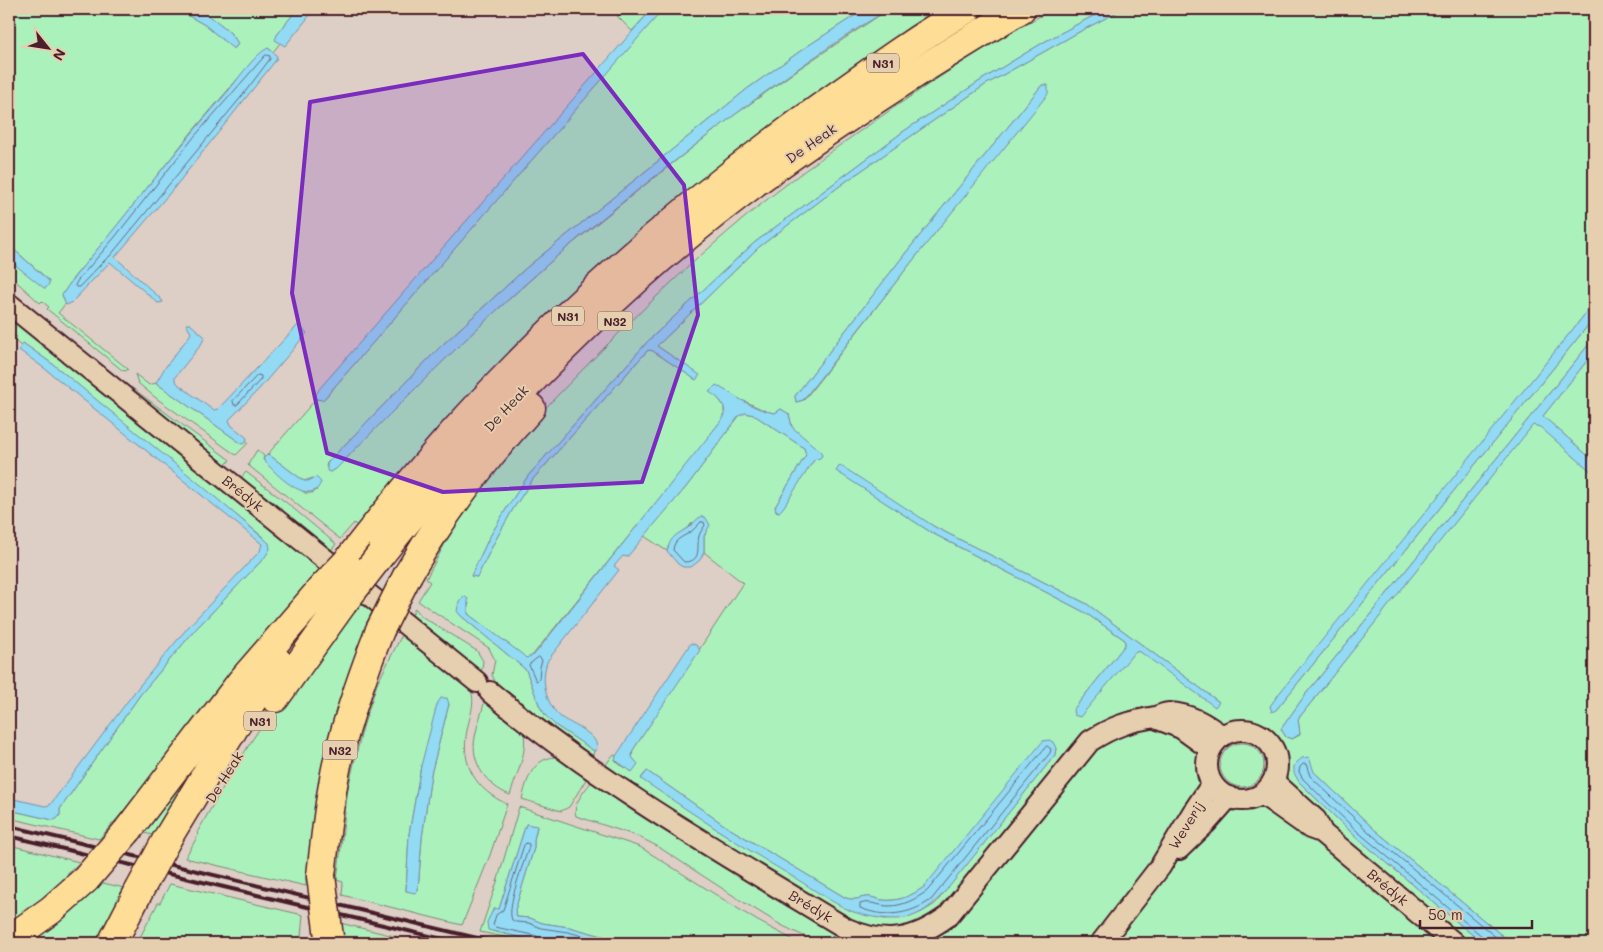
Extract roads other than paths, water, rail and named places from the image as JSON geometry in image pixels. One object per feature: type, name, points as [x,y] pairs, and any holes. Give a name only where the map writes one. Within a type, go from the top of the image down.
[{"type":"highway","name":"De Heak","points":[[331,594],[372,547],[453,433],[559,324],[650,241],[709,191],[800,121],[904,48],[967,9]]},
{"type":"highway","name":"De Heak","points":[[112,943],[147,893],[175,841],[252,733],[331,594],[346,563],[372,547],[419,506],[521,391],[618,296],[660,259],[766,174],[852,113],[1021,9]]},
{"type":"highway","name":"N32","points":[[322,939],[321,876],[331,794],[342,741],[356,692],[380,630],[408,574],[457,496],[512,428],[631,305],[722,221],[766,174]]},
{"type":"highway","name":"N31","points":[[18,933],[51,910],[86,878],[128,830],[241,682],[331,594]]},
{"type":"highway","name":"De Heak","points":[[132,943],[147,893]]},
{"type":"street","name":"Brédyk","points":[[9,304],[533,728],[623,791],[707,844],[847,929],[863,936],[889,939],[914,936],[931,928],[948,916],[1090,741],[1110,729],[1122,724],[1168,713],[1189,717],[1206,724],[1216,743]]},
{"type":"street","points":[[1236,730],[1250,731],[1264,737],[1273,748],[1277,768],[1268,787],[1246,800],[1228,798],[1220,792],[1212,784],[1207,767],[1216,743],[1236,730]]},
{"type":"street","name":"Weverij","points":[[1101,943],[1160,867],[1212,784]]},
{"type":"street","name":"Brédyk","points":[[1268,787],[1310,828],[1321,832],[1454,943]]},
{"type":"street","name":"Weverij","points":[[1160,867],[1207,822],[1228,798]]},
{"type":"water","points":[[194,8],[207,14],[226,29],[238,44],[234,49],[205,25],[176,9]]},
{"type":"water","points":[[297,9],[315,9],[285,46],[275,40]]},
{"type":"water","points":[[652,9],[660,9],[659,14],[323,400],[316,399],[315,396],[320,388]]},
{"type":"water","points":[[865,9],[889,9],[762,94],[672,163],[556,257],[471,334],[336,469],[330,472],[327,471],[327,463],[439,348],[526,268],[747,89],[806,47]]},
{"type":"water","points":[[1106,9],[1123,9],[985,85],[845,182],[759,247],[657,346],[700,375],[696,380],[653,351],[647,351],[533,479],[513,509],[477,577],[471,576],[489,538],[528,476],[649,340],[754,243],[904,131],[983,79],[1044,42]]},
{"type":"water","points":[[268,48],[277,56],[276,60],[174,188],[115,257],[163,302],[158,303],[110,262],[71,303],[66,305],[62,295],[81,269],[247,67]]},
{"type":"water","points":[[1042,85],[1048,85],[1048,94],[803,400],[796,402],[795,396],[904,255]]},
{"type":"water","points":[[9,245],[49,281],[46,288],[9,260]]},
{"type":"water","points":[[1594,303],[1594,318],[1276,710],[1272,712],[1270,706],[1281,691]]},
{"type":"water","points":[[186,324],[190,324],[205,337],[175,377],[175,380],[213,410],[218,409],[298,325],[307,333],[260,388],[229,420],[231,425],[247,438],[246,442],[242,444],[156,383],[164,369],[190,335],[191,333]]},
{"type":"water","points":[[1594,338],[1594,352],[1543,416],[1594,461],[1594,474],[1540,427],[1533,425],[1298,719],[1300,734],[1292,739],[1286,737],[1281,729],[1305,695]]},
{"type":"water","points":[[23,343],[54,365],[201,485],[269,543],[270,549],[265,557],[194,631],[140,695],[60,809],[60,815],[57,819],[53,820],[9,810],[9,798],[45,806],[50,805],[136,690],[189,626],[260,551],[262,544],[44,368],[19,350]]},
{"type":"water","points":[[716,385],[759,409],[775,413],[781,409],[789,414],[792,427],[821,452],[822,456],[814,460],[779,512],[775,507],[806,455],[804,448],[754,415],[745,413],[739,416],[687,486],[627,557],[623,556],[614,566],[619,570],[548,660],[544,675],[548,699],[556,713],[591,735],[597,745],[596,751],[594,751],[555,725],[546,716],[540,707],[526,670],[460,615],[457,611],[459,601],[464,596],[468,599],[468,614],[526,658],[534,655],[724,417],[723,405],[709,392]]},
{"type":"water","points":[[268,454],[304,481],[316,477],[321,482],[316,490],[309,492],[292,486],[263,459]]},
{"type":"water","points":[[840,465],[935,527],[1087,604],[1219,702],[1215,707],[1139,651],[1134,653],[1080,717],[1074,715],[1073,710],[1125,645],[1125,640],[1084,612],[932,533],[836,471]]},
{"type":"water","points":[[702,516],[706,518],[710,525],[704,536],[704,552],[700,560],[691,567],[683,567],[667,551],[670,542],[675,536]]},
{"type":"water","points":[[691,643],[700,650],[633,750],[632,757],[638,764],[632,772],[615,760],[616,756]]},
{"type":"water","points":[[441,698],[447,698],[449,704],[431,774],[422,838],[418,890],[415,893],[406,891],[409,834],[421,766],[437,704]]},
{"type":"water","points":[[1049,740],[1053,742],[1056,748],[1055,755],[949,887],[925,909],[904,918],[873,917],[856,913],[844,907],[736,842],[641,779],[647,771],[727,827],[846,898],[872,897],[882,900],[893,900],[909,896],[924,887],[1043,741]]},
{"type":"water","points":[[1309,757],[1314,772],[1375,830],[1511,943],[1482,943],[1354,835],[1299,782],[1294,773],[1294,765],[1302,758]]},
{"type":"water","points":[[526,824],[537,826],[534,848],[515,910],[517,917],[569,927],[628,943],[545,943],[488,930],[487,922],[494,908],[499,909]]},
{"type":"railway","points":[[9,826],[498,943]]},
{"type":"railway","points":[[9,836],[459,943]]}]
